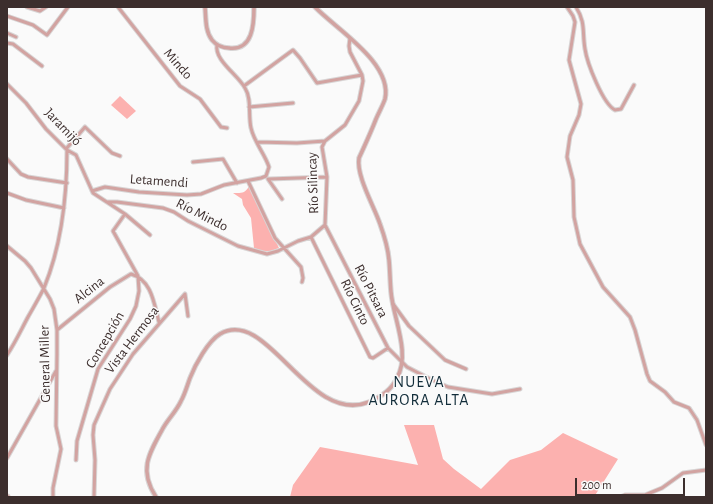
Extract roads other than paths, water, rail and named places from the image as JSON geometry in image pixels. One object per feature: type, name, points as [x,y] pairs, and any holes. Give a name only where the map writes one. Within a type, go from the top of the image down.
[{"type":"street","points":[[27,7],[40,11],[46,7]]},
{"type":"street","points":[[7,16],[33,25],[47,34],[68,7]]},
{"type":"street","name":"Mindo","points":[[118,7],[180,86],[197,96],[221,127],[227,128]]},
{"type":"street","points":[[205,7],[211,39],[217,45],[227,48],[242,46],[251,35],[254,26],[254,7]]},
{"type":"street","points":[[156,497],[146,476],[152,450],[162,429],[182,400],[195,368],[207,347],[219,334],[236,330],[254,335],[317,392],[333,401],[346,404],[356,405],[366,403],[383,394],[394,384],[402,368],[401,343],[393,304],[387,247],[380,224],[360,174],[358,163],[385,99],[384,86],[380,71],[373,60],[314,7]]},
{"type":"street","points":[[567,7],[575,22],[569,60],[581,104],[579,114],[570,136],[567,157],[573,180],[574,217],[581,246],[603,287],[630,317],[635,330],[646,374],[650,381],[665,392],[674,402],[689,408],[699,424],[706,445]]},
{"type":"street","points":[[576,7],[584,24],[585,50],[589,64],[601,91],[613,109],[619,110],[624,106],[634,84]]},
{"type":"street","points":[[7,33],[16,37]]},
{"type":"street","points":[[257,142],[296,143],[325,141],[345,125],[360,96],[363,81],[362,75],[350,52],[350,38]]},
{"type":"street","points":[[7,43],[13,44],[42,66]]},
{"type":"street","points":[[217,45],[217,50],[224,65],[244,86],[248,94],[251,128],[267,162],[268,172],[266,176],[282,198]]},
{"type":"street","points":[[244,86],[293,50],[317,83],[362,75]]},
{"type":"street","name":"Jaramijó","points":[[7,84],[26,103],[46,128],[66,149],[76,155],[92,191],[125,214],[150,235]]},
{"type":"street","points":[[249,107],[293,103]]},
{"type":"street","points":[[7,355],[43,288],[50,269],[60,232],[64,208],[67,183],[66,149],[85,127],[112,153],[120,156]]},
{"type":"street","name":"Río Silincay","points":[[325,141],[322,147],[327,177],[325,225]]},
{"type":"street","points":[[7,159],[21,174],[28,177],[67,183]]},
{"type":"street","points":[[192,162],[222,159],[225,161],[237,183]]},
{"type":"street","name":"Letamendi","points":[[92,191],[105,187],[139,192],[187,196],[201,194],[224,185],[266,176]]},
{"type":"street","points":[[269,179],[327,177]]},
{"type":"street","points":[[248,181],[275,238],[301,267],[303,278],[302,282]]},
{"type":"street","points":[[7,193],[26,200],[64,208]]},
{"type":"street","name":"Río Mindo","points":[[107,202],[163,208],[174,212],[188,221],[238,246],[267,254],[311,237]]},
{"type":"street","name":"Concepción","points":[[76,460],[77,441],[98,369],[130,319],[136,306],[139,291],[138,276],[113,231],[125,214]]},
{"type":"street","points":[[311,237],[325,225]]},
{"type":"street","name":"Río Pitsara","points":[[325,225],[388,348],[402,362],[415,372],[448,387],[492,394],[520,389]]},
{"type":"street","name":"Río Cinto","points":[[311,237],[370,357],[373,358],[388,348]]},
{"type":"street","name":"General Miller","points":[[7,246],[28,265],[43,288],[54,309],[57,330],[56,426],[61,449],[53,488],[53,497]]},
{"type":"street","name":"Alcina","points":[[57,330],[110,287],[130,274],[138,276]]},
{"type":"street","points":[[138,276],[149,289],[159,322]]},
{"type":"street","name":"Vista Hermosa","points":[[94,497],[94,425],[110,389],[120,371],[159,322],[185,294],[188,316]]},
{"type":"street","points":[[393,304],[409,326],[445,360],[466,370]]},
{"type":"street","points":[[7,458],[57,370]]},
{"type":"street","points":[[620,497],[625,495],[645,495],[662,488],[678,475],[706,470]]},
{"type":"district","name":"NUEVA AURORA ALTA","points":[[419,391]]}]
